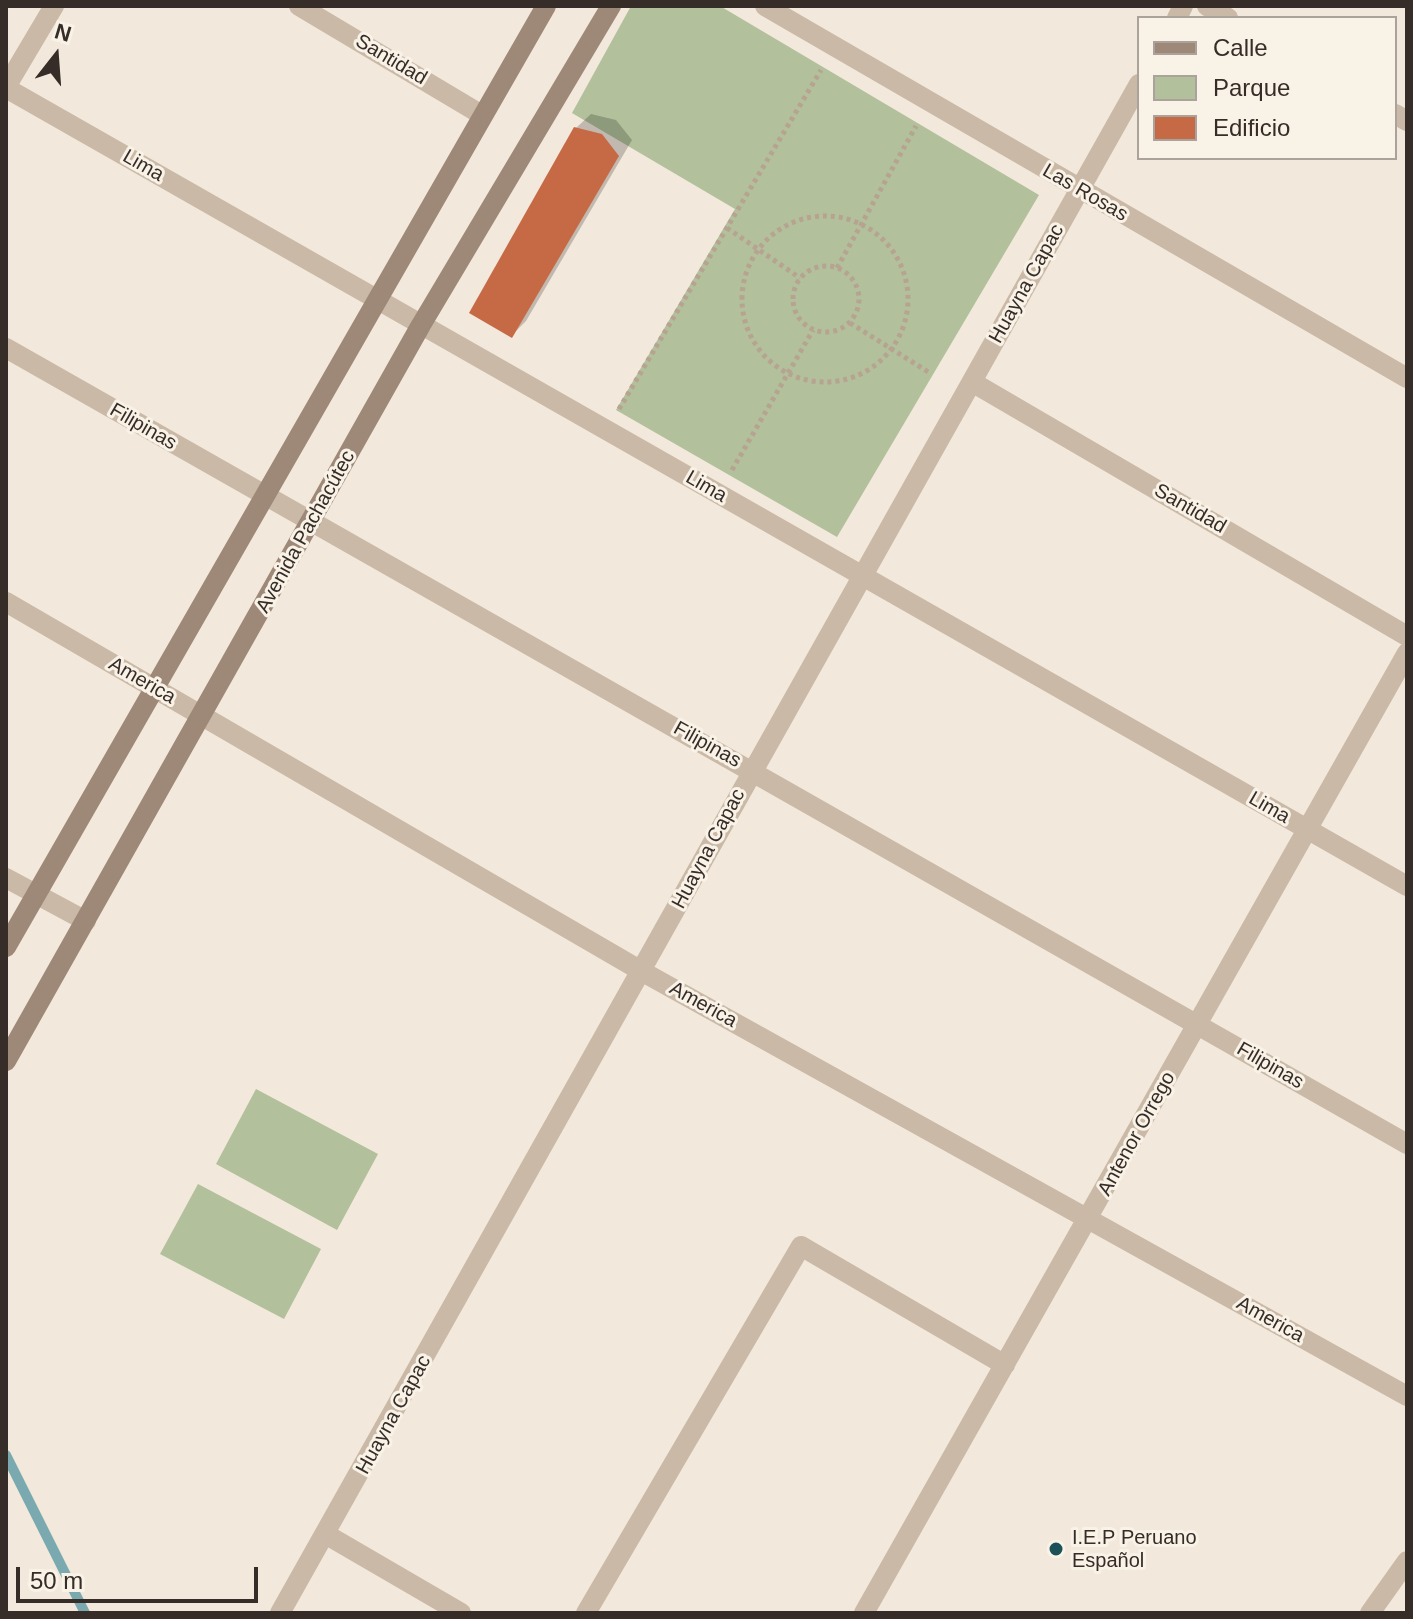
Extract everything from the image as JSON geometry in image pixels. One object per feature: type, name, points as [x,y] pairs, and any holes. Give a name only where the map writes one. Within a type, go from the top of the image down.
[{"type":"street","points":[[6,88],[54,6]]},
{"type":"street","name":"Santidad","points":[[299,6],[482,115]]},
{"type":"street","points":[[6,947],[546,6]]},
{"type":"street","name":"Avenida Pachacútec","points":[[6,1061],[204,715],[421,325],[611,6]]},
{"type":"street","name":"Las Rosas","points":[[765,6],[1407,378]]},
{"type":"street","points":[[1207,6],[1224,16]]},
{"type":"street","name":"Lima","points":[[6,88],[1407,886]]},
{"type":"street","name":"Huayna Capac","points":[[280,1613],[327,1535],[643,972],[751,770],[1137,88]]},
{"type":"street","name":"Filipinas","points":[[6,348],[1407,1144]]},
{"type":"street","name":"Santidad","points":[[972,382],[1407,636]]},
{"type":"street","name":"America","points":[[6,602],[643,972],[1407,1396]]},
{"type":"street","name":"Antenor Orrego","points":[[864,1613],[1407,653]]},
{"type":"street","points":[[6,878],[86,921]]},
{"type":"street","points":[[586,1613],[801,1246],[1005,1365]]},
{"type":"street","points":[[327,1535],[461,1613]]},
{"type":"street","points":[[1370,1613],[1407,1561]]},
{"type":"path","points":[[619,409],[821,70]]},
{"type":"path","points":[[837,269],[916,126]]},
{"type":"path","points":[[817,215],[839,216],[861,223],[889,246],[907,279],[909,303],[904,328],[892,350],[876,366],[845,379],[811,381],[789,375],[768,360],[752,341],[743,318],[741,293],[746,269],[759,247],[775,231],[795,220],[817,215]]},
{"type":"path","points":[[727,228],[759,247],[800,278]]},
{"type":"path","points":[[823,266],[837,269],[852,279],[857,289],[857,310],[850,323],[834,332],[813,330],[796,316],[792,294],[800,278],[823,266]]},
{"type":"path","points":[[850,323],[930,373]]},
{"type":"path","points":[[732,470],[813,330]]},
{"type":"green space","points":[[631,6],[720,6],[1039,195],[837,537],[616,410],[735,209],[572,113]]},
{"type":"green space","points":[[256,1089],[378,1154],[337,1230],[216,1164]]},
{"type":"green space","points":[[198,1184],[321,1249],[284,1319],[160,1254]]},
{"type":"building","points":[[574,127],[602,134],[619,156],[512,338],[469,313]]},
{"type":"waterway","points":[[6,1455],[85,1613]]},
{"type":"place","name":"I.E.P Peruano Español","points":[[1056,1549]]}]
